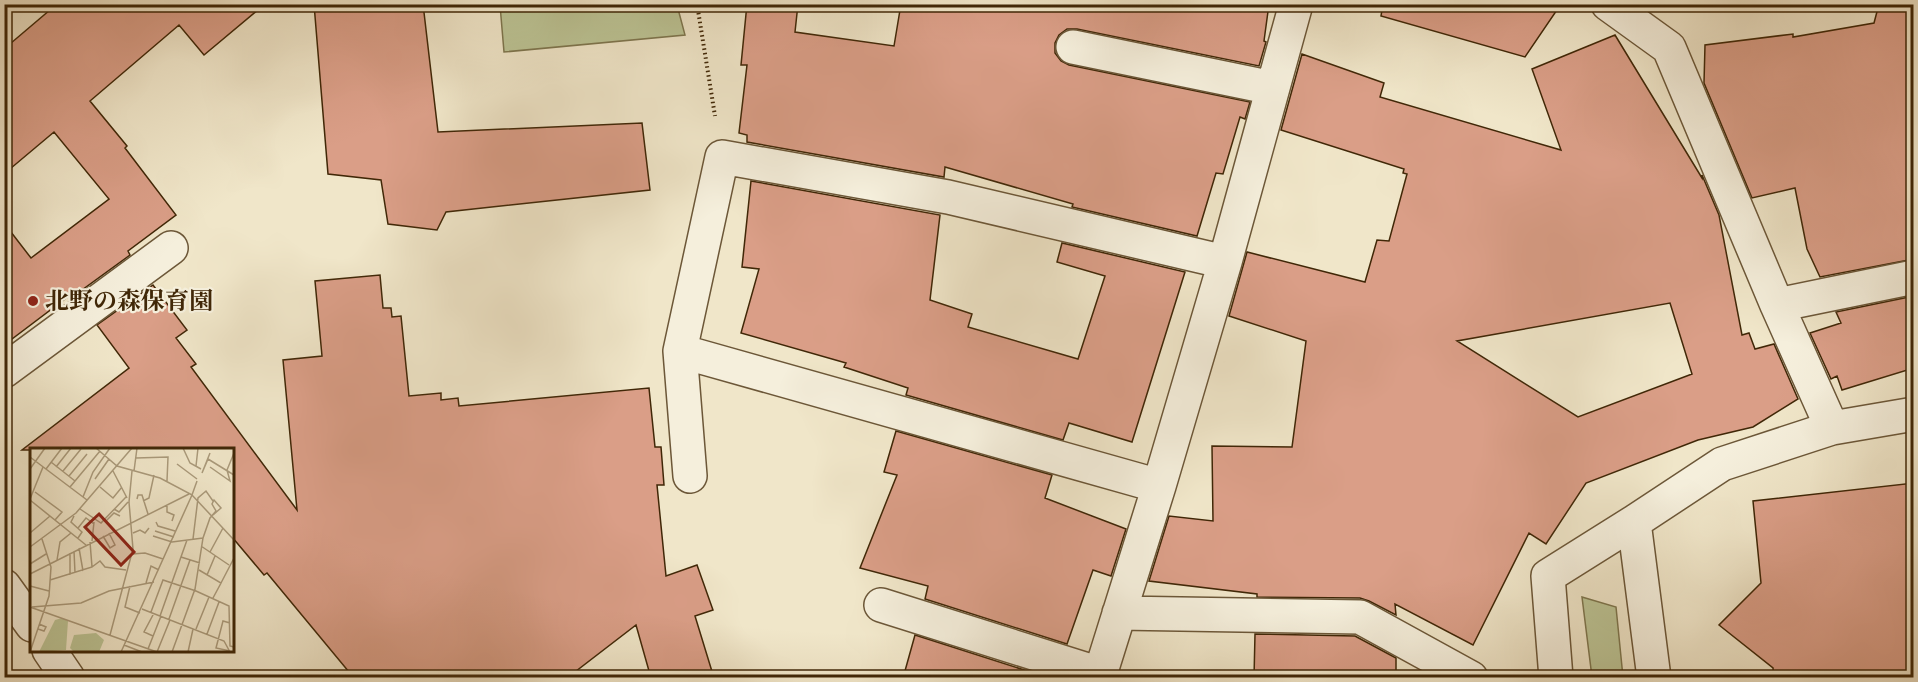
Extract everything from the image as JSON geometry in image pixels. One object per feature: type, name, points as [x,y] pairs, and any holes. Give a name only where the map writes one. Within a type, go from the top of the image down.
[{"type":"street","points":[[881,605],[1100,676],[1225,262],[1296,4]]},
{"type":"street","points":[[1608,4],[1669,48],[1832,428]]},
{"type":"street","points":[[1073,47],[1273,88]]},
{"type":"street","points":[[690,476],[680,351],[722,157],[948,197],[1225,262]]},
{"type":"street","points":[[4,371],[171,248]]},
{"type":"street","points":[[1777,304],[1914,277]]},
{"type":"street","points":[[680,351],[1159,486]]},
{"type":"street","points":[[1556,678],[1548,576],[1722,464],[1832,428],[1914,414]]},
{"type":"street","points":[[1634,522],[1654,678]]},
{"type":"street","points":[[4,586],[30,622]]},
{"type":"street","points":[[1119,613],[1360,617],[1471,678]]},
{"type":"street","points":[[51,652],[68,678]]},
{"type":"path","points":[[697,4],[722,157]]},
{"type":"green space","points":[[500,5],[677,5],[685,35],[504,52]]},
{"type":"green space","points":[[1582,597],[1616,607],[1623,677],[1592,677]]},
{"type":"building","points":[[57,4],[265,4],[204,55],[179,25],[90,101],[127,146],[125,148],[176,215],[128,251],[130,255],[75,295],[73,293],[4,345],[4,223],[31,258],[109,199],[54,132],[4,174],[4,49]]},
{"type":"building","points":[[314,4],[423,4],[438,132],[642,123],[650,190],[446,212],[437,230],[388,224],[381,180],[328,174]]},
{"type":"building","points":[[747,4],[798,4],[795,32],[894,46],[901,4],[1269,4],[1264,41],[1266,42],[1259,66],[1077,29],[1067,29],[1059,35],[1055,43],[1055,53],[1061,61],[1069,65],[1250,102],[1245,119],[1240,117],[1223,174],[1216,173],[1197,236],[1072,207],[1073,204],[945,167],[944,177],[747,142],[747,135],[739,133],[747,65],[741,65]]},
{"type":"building","points":[[1383,4],[1561,4],[1525,57],[1381,16]]},
{"type":"building","points":[[1879,4],[1914,4],[1914,259],[1820,277],[1807,249],[1795,188],[1752,198],[1704,83],[1705,45],[1793,34],[1793,37],[1874,23]]},
{"type":"building","points":[[1615,35],[1702,178],[1702,175],[1719,215],[1742,335],[1749,333],[1755,349],[1774,344],[1798,399],[1753,427],[1698,440],[1586,483],[1546,544],[1529,533],[1473,645],[1395,604],[1396,615],[1360,598],[1257,597],[1257,594],[1149,581],[1169,516],[1213,521],[1212,446],[1292,447],[1306,341],[1229,316],[1247,252],[1365,282],[1377,240],[1389,241],[1407,174],[1403,173],[1404,169],[1281,130],[1302,54],[1384,83],[1380,97],[1561,150],[1532,69]],"holes":[[[1670,303],[1692,374],[1578,417],[1457,341]]]},
{"type":"building","points":[[751,181],[940,215],[930,300],[972,314],[968,327],[1078,359],[1105,276],[1057,262],[1062,243],[1185,272],[1132,442],[1069,423],[1063,440],[906,395],[908,388],[844,367],[846,363],[741,333],[759,269],[742,267]]},
{"type":"building","points":[[380,275],[383,308],[391,308],[392,317],[401,316],[409,396],[441,393],[441,400],[458,398],[459,406],[649,388],[655,447],[661,447],[664,485],[657,485],[666,576],[697,565],[713,610],[695,616],[714,678],[651,678],[636,625],[567,678],[354,678],[267,573],[264,575],[234,539],[234,448],[30,448],[30,450],[22,450],[129,368],[97,325],[153,285],[187,330],[176,338],[196,364],[191,367],[297,510],[283,360],[322,356],[315,281]]},
{"type":"building","points":[[1914,296],[1914,368],[1842,390],[1837,376],[1831,379],[1810,333],[1841,323],[1836,312]]},
{"type":"building","points":[[896,431],[1052,475],[1045,498],[1126,529],[1111,576],[1093,570],[1067,644],[925,599],[928,586],[860,568],[897,475],[884,472]]},
{"type":"building","points":[[1914,483],[1914,678],[1774,678],[1773,668],[1719,625],[1761,583],[1753,501]]},
{"type":"building","points":[[1255,634],[1355,636],[1396,658],[1396,678],[1254,678]]},
{"type":"building","points":[[915,635],[1049,678],[903,678]]},
{"type":"place","name":"北野の森保育園","points":[[33,301]]}]
